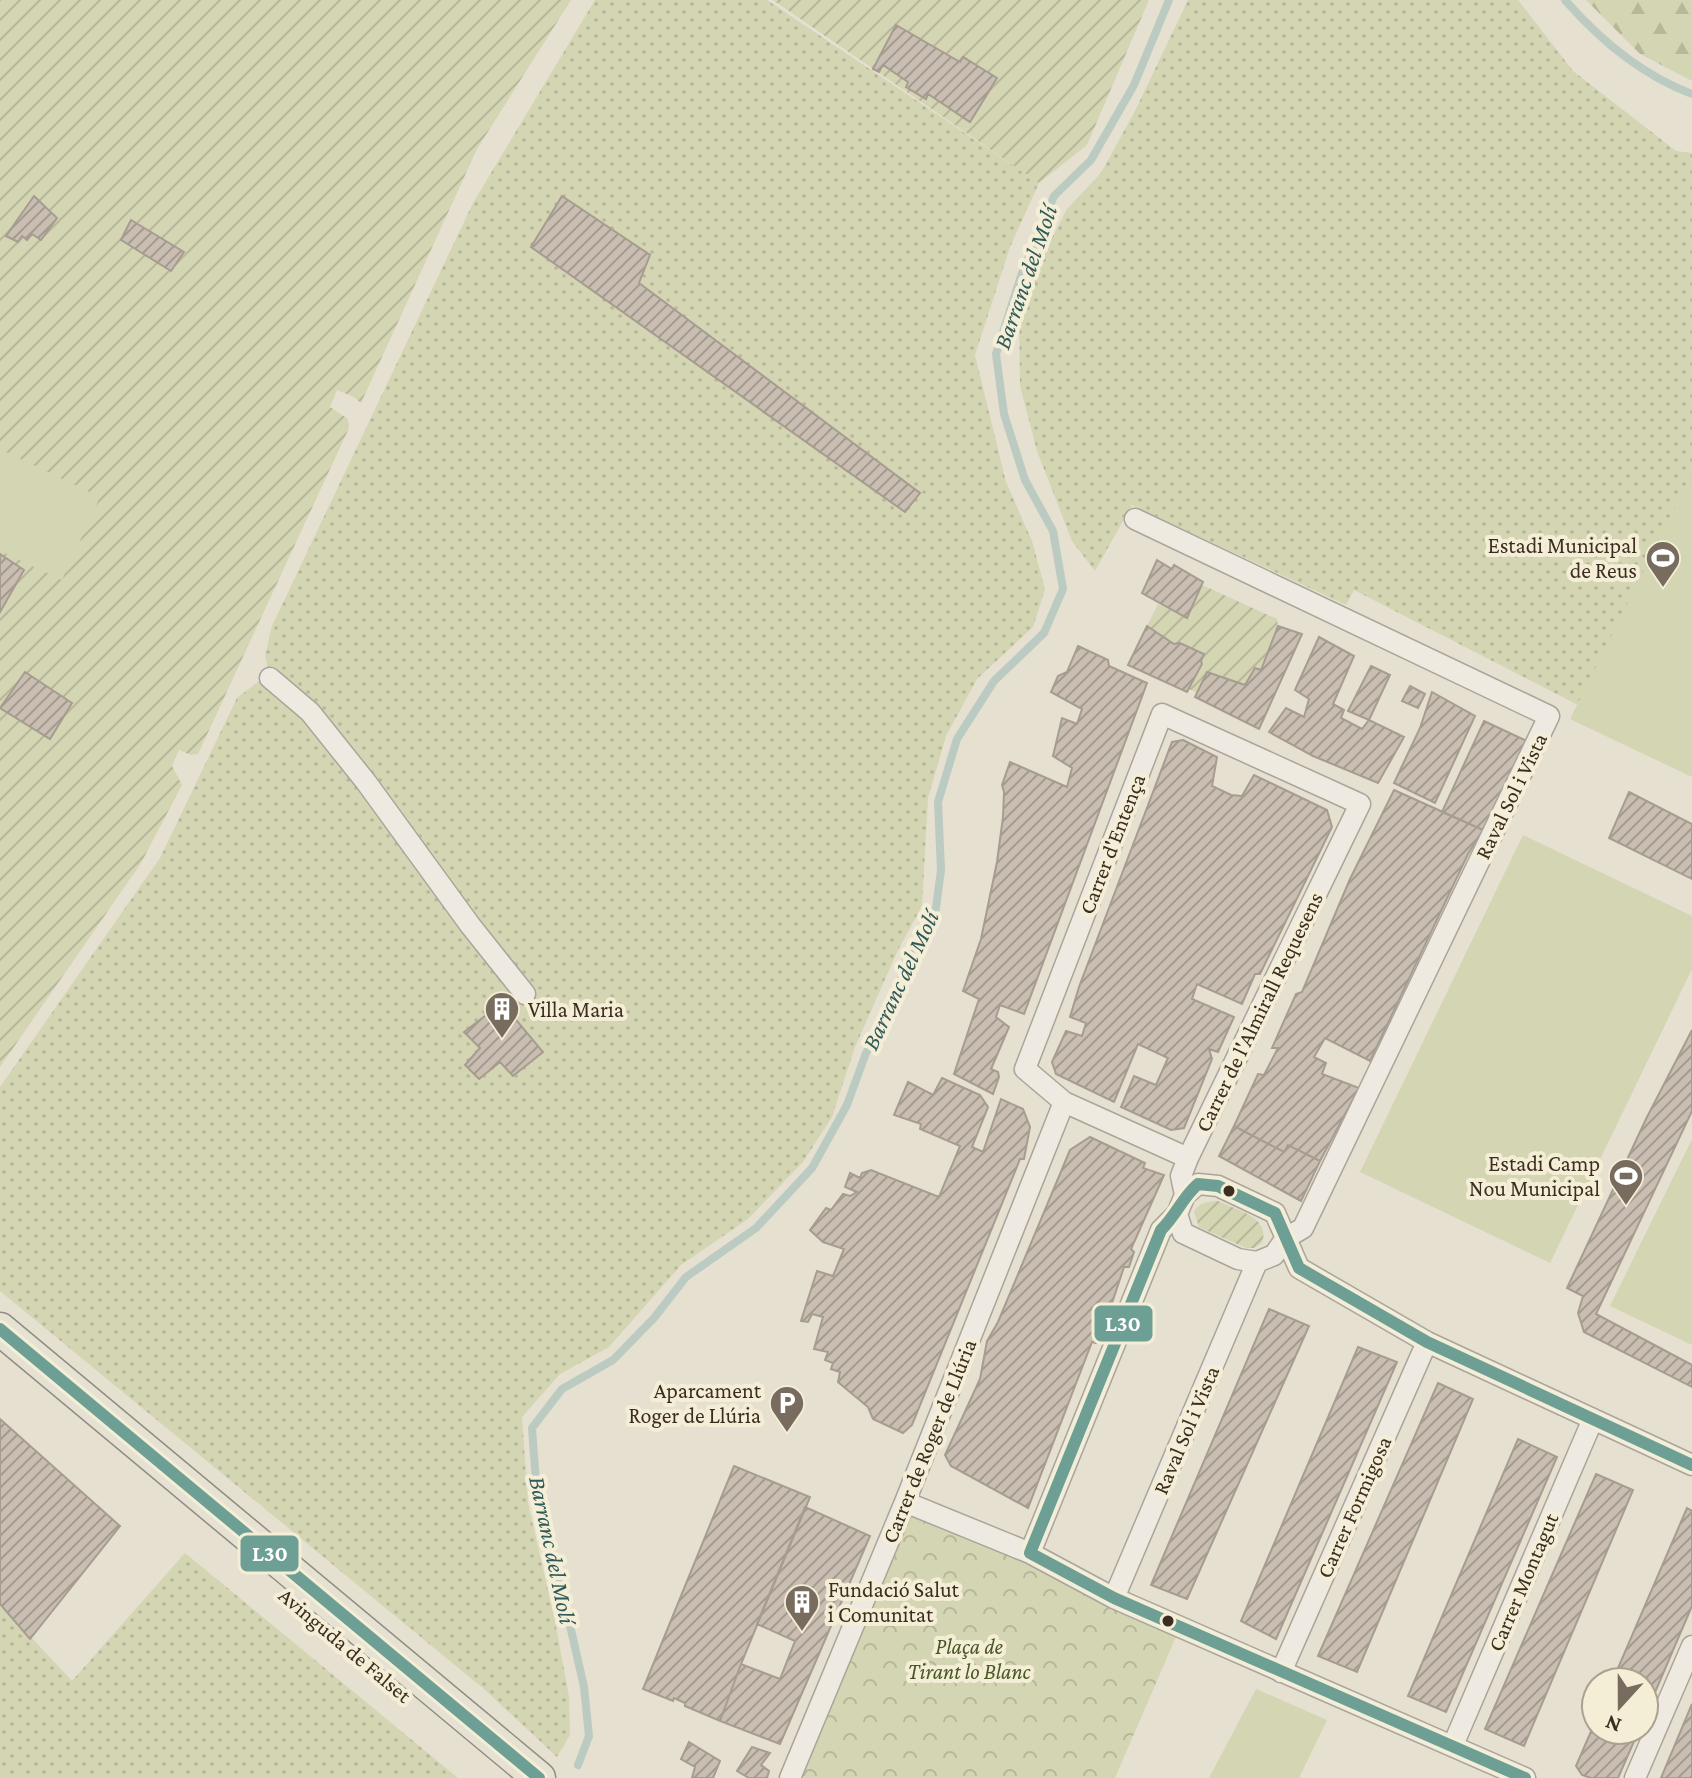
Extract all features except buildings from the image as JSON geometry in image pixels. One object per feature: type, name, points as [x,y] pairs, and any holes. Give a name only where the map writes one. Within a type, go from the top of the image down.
[{"type":"main road","name":"Avinguda de Falset","points":[[0,1329],[539,1778]]},
{"type":"main road","name":"Avinguda de Falset","points":[[0,1358],[505,1778]]},
{"type":"street","name":"Raval Sol i Vista","points":[[1135,519],[1549,716],[1303,1228],[1286,1238]]},
{"type":"street","points":[[270,678],[319,723],[525,994]]},
{"type":"street","name":"Carrer d'Entença","points":[[1025,1069],[1162,714],[1254,754]]},
{"type":"street","name":"Carrer de l'Almirall Requesens","points":[[1025,1069],[1064,1102],[1188,1158],[1360,804],[1254,754]]},
{"type":"street","name":"Carrer de Roger de Llúria","points":[[790,1778],[905,1502],[1064,1102]]},
{"type":"street","points":[[1185,1195],[1181,1176],[1188,1158]]},
{"type":"street","points":[[1030,1553],[1161,1230],[1177,1214],[1185,1195],[1198,1184],[1218,1186],[1275,1213],[1299,1268],[1427,1342],[1692,1465]]},
{"type":"street","points":[[1177,1214],[1183,1233],[1238,1259],[1257,1262],[1274,1255],[1286,1238]]},
{"type":"street","name":"Raval Sol i Vista","points":[[1114,1598],[1257,1262]]},
{"type":"street","name":"Carrer Formigosa","points":[[1281,1672],[1427,1342]]},
{"type":"street","name":"Carrer Montagut","points":[[1453,1745],[1593,1419]]},
{"type":"street","points":[[905,1502],[1030,1553],[1114,1598],[1525,1778]]},
{"type":"street","points":[[1635,1778],[1692,1646]]},
{"type":"green space","points":[[0,0],[571,0],[477,149],[361,403],[337,390],[330,407],[348,419],[349,428],[198,754],[191,755],[179,750],[172,766],[182,785],[141,863],[0,1067]]},
{"type":"green space","points":[[595,0],[767,0],[1039,183],[1010,247],[975,355],[1006,482],[1032,541],[1045,589],[1033,627],[977,679],[946,736],[928,798],[922,906],[897,952],[855,1047],[832,1117],[803,1162],[748,1219],[681,1265],[609,1347],[560,1374],[522,1417],[528,1503],[569,1697],[570,1735],[557,1757],[484,1689],[0,1291],[0,1087],[160,858],[237,698],[258,682],[270,678],[265,656],[272,626],[473,203]]},
{"type":"green space","points":[[773,0],[1149,0],[1087,145],[1039,183]]},
{"type":"green space","points":[[1188,0],[1518,0],[1573,71],[1676,151],[1692,153],[1692,473],[1578,705],[1354,590],[1346,605],[1132,505],[1095,571],[1072,541],[1037,451],[1020,386],[1019,314],[1038,265],[1067,209],[1101,173],[1135,111]]},
{"type":"green space","points":[[1586,0],[1692,0],[1692,81],[1640,54]]},
{"type":"green space","points":[[0,449],[100,497],[62,580],[0,551]]},
{"type":"green space","name":"Estadi Municipal de Reus","points":[[1692,473],[1692,777],[1570,719]]},
{"type":"green space","points":[[1202,585],[1277,619],[1278,626],[1261,670],[1255,668],[1245,685],[1208,672],[1197,693],[1189,689],[1204,653],[1180,643],[1174,644],[1147,626],[1158,604],[1187,618]]},
{"type":"green space","points":[[1523,835],[1692,916],[1692,969],[1550,1263],[1360,1172]]},
{"type":"green space","points":[[1692,1139],[1692,1345],[1610,1306]]},
{"type":"green space","points":[[1218,1201],[1257,1221],[1263,1234],[1262,1243],[1246,1248],[1199,1227],[1194,1212],[1198,1206]]},
{"type":"green space","name":"Plaça de Tirant lo Blanc","points":[[905,1502],[1181,1625],[1115,1778],[790,1778]]},
{"type":"green space","points":[[185,1553],[458,1778],[0,1778],[0,1604],[72,1681]]},
{"type":"green space","points":[[1256,1689],[1327,1720],[1299,1778],[1209,1778]]},
{"type":"waterway","name":"Barranc del Molí","points":[[578,1765],[589,1736],[584,1687],[537,1496],[532,1428],[562,1389],[613,1360],[654,1318],[686,1277],[756,1228],[812,1168],[847,1105],[866,1053],[893,1008],[908,954],[935,915],[941,870],[938,802],[957,739],[994,681],[1044,633],[1063,589],[1053,531],[1025,480],[1004,414],[996,354],[1021,276],[1054,196],[1091,160],[1134,85],[1169,0]]},
{"type":"waterway","points":[[1565,0],[1623,55],[1656,77],[1692,94]]},
{"type":"transit line","name":"L30","points":[[1030,1553],[1161,1230],[1198,1184],[1218,1186],[1275,1213],[1299,1268],[1427,1342],[1692,1465]]},
{"type":"transit line","name":"L30","points":[[0,1329],[539,1778]]},
{"type":"transit line","name":"L30","points":[[1030,1553],[1114,1598],[1525,1778]]},
{"type":"place","name":"Estadi Municipal de Reus","points":[[1663,589]]},
{"type":"place","name":"Villa Maria","points":[[502,1040]]},
{"type":"place","name":"Estadi Camp Nou Municipal","points":[[1626,1207]]},
{"type":"place","name":"Aparcament Roger de Llúria","points":[[787,1434]]},
{"type":"place","name":"Fundació Salut i Comunitat","points":[[802,1633]]}]
